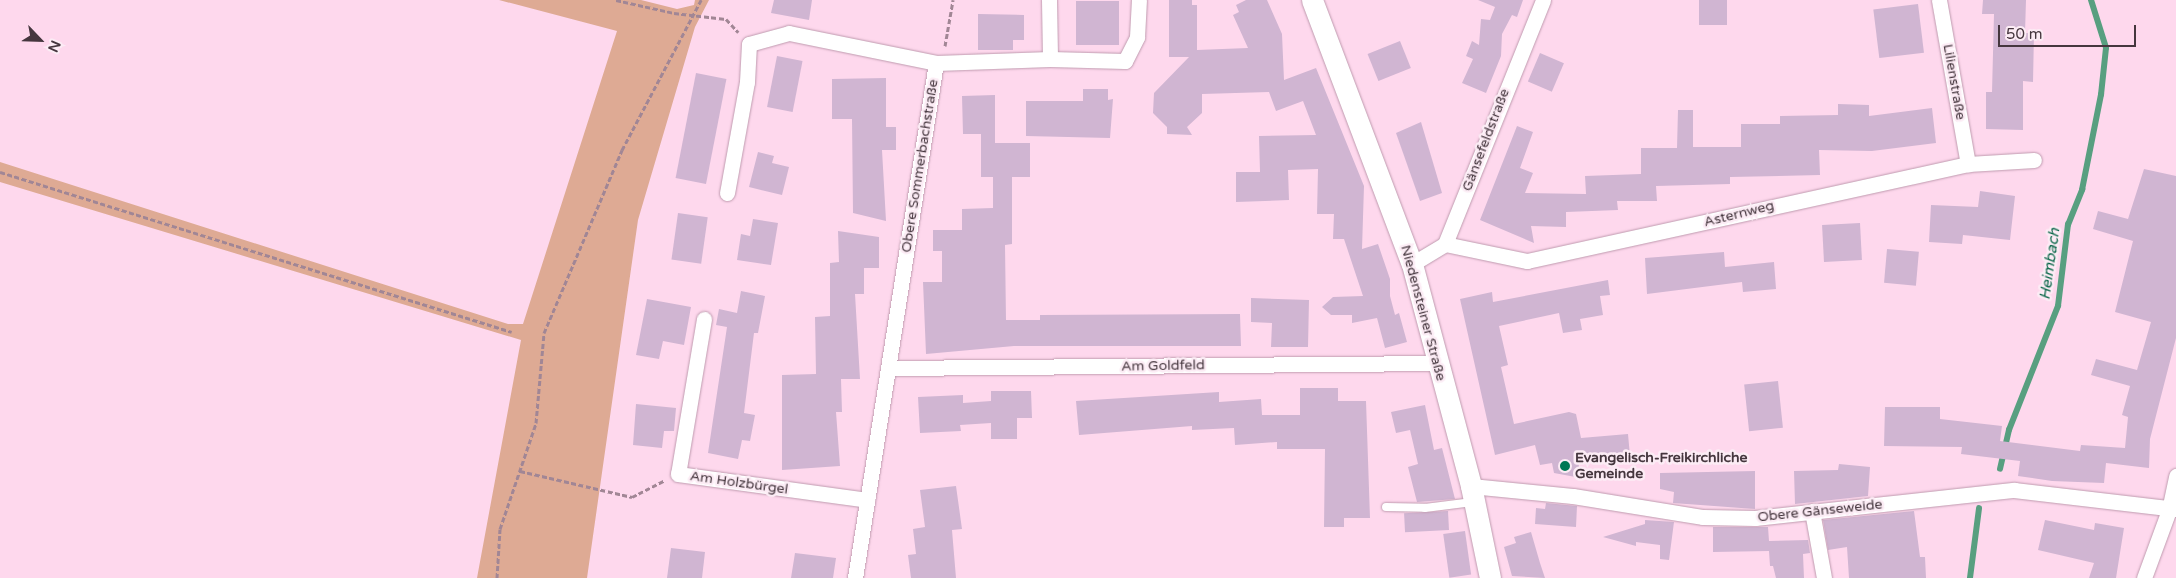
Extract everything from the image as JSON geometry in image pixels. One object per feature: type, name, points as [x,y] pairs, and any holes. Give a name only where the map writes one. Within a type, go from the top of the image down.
[{"type":"main road","name":"Niedensteiner Straße","points":[[1312,0],[1412,264],[1436,363],[1473,494],[1490,578]]},
{"type":"street","points":[[1049,0],[1050,59]]},
{"type":"street","points":[[936,63],[1050,59],[1125,61],[1137,37],[1139,0]]},
{"type":"street","name":"Gänsefeldstraße","points":[[1445,244],[1543,0]]},
{"type":"street","name":"Lilienstraße","points":[[1939,0],[1968,164]]},
{"type":"street","name":"Obere Sommerbachstraße","points":[[749,44],[789,33],[936,63],[855,578]]},
{"type":"street","points":[[727,193],[747,82],[749,44]]},
{"type":"street","name":"Asternweg","points":[[1445,244],[1527,261],[1968,164],[2034,160]]},
{"type":"street","points":[[1412,264],[1445,244]]},
{"type":"street","name":"Am Holzbürgel","points":[[704,319],[678,474],[867,500]]},
{"type":"street","name":"Am Goldfeld","points":[[889,368],[1436,363]]},
{"type":"street","points":[[2144,578],[2172,510],[2176,476]]},
{"type":"street","name":"Obere Gänseweide","points":[[1473,494],[1573,496],[1703,517],[1755,518],[2014,490],[2172,510]]},
{"type":"street","points":[[1812,511],[1824,578]]},
{"type":"lane","points":[[1386,507],[1426,508],[1473,494]]},
{"type":"path","points":[[616,0],[726,19],[749,44]]},
{"type":"path","points":[[497,578],[500,529],[536,423],[544,333],[622,150],[696,14],[701,0]]},
{"type":"path","points":[[936,63],[947,43],[953,0]]},
{"type":"path","points":[[0,172],[512,332]]},
{"type":"path","points":[[520,471],[632,497],[678,474]]},
{"type":"shaded area","points":[[499,0],[641,0],[677,9],[694,5],[695,0],[709,0],[695,27],[638,220],[587,578],[477,578],[521,340],[0,182],[0,162],[508,324],[523,324],[617,31]]},
{"type":"building","points":[[774,0],[812,0],[809,20],[771,13]]},
{"type":"building","points":[[1169,0],[1192,0],[1192,5],[1197,5],[1197,50],[1248,48],[1233,15],[1239,12],[1236,5],[1246,0],[1267,0],[1282,34],[1284,80],[1316,68],[1364,186],[1362,249],[1378,244],[1390,279],[1390,296],[1395,315],[1399,313],[1407,342],[1385,348],[1377,318],[1352,323],[1352,315],[1331,315],[1322,307],[1333,297],[1363,296],[1344,239],[1333,239],[1334,214],[1317,214],[1318,169],[1288,170],[1289,200],[1236,202],[1236,172],[1260,172],[1259,136],[1316,135],[1303,101],[1276,111],[1269,92],[1202,94],[1202,113],[1187,127],[1192,135],[1167,134],[1167,127],[1153,113],[1154,93],[1189,57],[1169,57]]},
{"type":"building","points":[[1478,0],[1523,0],[1517,17],[1512,15],[1502,34],[1501,56],[1486,93],[1462,83],[1473,59],[1466,56],[1472,41],[1479,45],[1481,19],[1490,20],[1495,7]]},
{"type":"building","points":[[1699,0],[1727,0],[1727,25],[1699,25]]},
{"type":"building","points":[[1983,0],[2026,0],[2025,33],[2034,33],[2033,82],[2023,81],[2023,130],[1986,129],[1986,92],[1992,92],[1994,14],[1982,14]]},
{"type":"building","points":[[1076,1],[1119,1],[1119,45],[1076,45]]},
{"type":"building","points":[[1918,4],[1924,53],[1879,58],[1873,9]]},
{"type":"building","points":[[978,14],[1024,15],[1024,40],[1013,40],[1013,50],[978,50]]},
{"type":"building","points":[[1400,41],[1411,68],[1378,81],[1368,54]]},
{"type":"building","points":[[1540,53],[1564,63],[1552,92],[1528,82]]},
{"type":"building","points":[[777,56],[803,61],[793,112],[767,107]]},
{"type":"building","points":[[696,73],[726,79],[706,184],[676,178]]},
{"type":"building","points":[[886,78],[886,127],[896,127],[896,150],[882,150],[886,221],[853,213],[852,119],[832,119],[832,79]]},
{"type":"building","points":[[1083,89],[1108,89],[1108,100],[1113,99],[1110,138],[1026,136],[1026,101],[1083,101]]},
{"type":"building","points":[[995,95],[995,143],[1030,143],[1030,177],[1012,177],[1012,244],[1005,245],[1006,320],[1040,320],[1040,315],[1240,314],[1241,346],[1014,346],[926,354],[923,282],[942,282],[942,251],[933,251],[933,230],[962,230],[962,209],[993,208],[993,177],[981,177],[981,134],[963,134],[962,96]]},
{"type":"building","points":[[1838,104],[1869,105],[1869,116],[1932,108],[1936,143],[1872,151],[1819,150],[1820,175],[1730,177],[1730,184],[1656,186],[1657,201],[1617,201],[1618,210],[1566,212],[1566,227],[1531,226],[1534,243],[1480,220],[1517,126],[1533,132],[1520,168],[1533,173],[1525,193],[1586,194],[1585,176],[1641,174],[1641,148],[1677,148],[1678,110],[1693,110],[1693,147],[1741,147],[1741,124],[1780,124],[1780,116],[1838,115]]},
{"type":"building","points":[[1421,122],[1442,193],[1420,201],[1396,133]]},
{"type":"building","points":[[758,152],[774,156],[772,163],[789,167],[782,195],[749,187]]},
{"type":"building","points":[[2144,169],[2176,176],[2176,338],[2150,439],[2149,468],[2106,463],[2104,483],[2052,481],[2018,476],[2020,461],[1961,454],[1962,447],[1884,446],[1885,407],[1940,407],[1940,419],[2002,426],[2000,441],[2080,451],[2081,445],[2125,448],[2128,417],[2122,415],[2130,386],[2091,375],[2096,359],[2137,370],[2151,322],[2115,312],[2133,241],[2093,229],[2098,211],[2128,219]]},
{"type":"building","points":[[1980,191],[2015,196],[2010,240],[1963,235],[1962,244],[1929,242],[1931,205],[1978,207]]},
{"type":"building","points":[[678,213],[708,217],[701,264],[671,260]]},
{"type":"building","points":[[753,219],[778,223],[771,265],[737,260],[741,234],[750,236]]},
{"type":"building","points":[[1860,223],[1862,260],[1824,262],[1822,225]]},
{"type":"building","points":[[838,231],[879,237],[879,268],[864,268],[864,294],[855,294],[860,379],[841,379],[842,412],[836,412],[840,466],[782,470],[782,375],[816,374],[815,317],[830,316],[830,263],[839,262]]},
{"type":"building","points":[[1887,249],[1919,252],[1916,286],[1884,283]]},
{"type":"building","points":[[1724,252],[1725,267],[1774,262],[1776,289],[1743,292],[1742,282],[1647,294],[1645,258]]},
{"type":"building","points":[[1608,280],[1610,295],[1600,296],[1603,315],[1580,319],[1582,330],[1563,333],[1559,313],[1499,326],[1508,365],[1501,367],[1514,424],[1569,412],[1576,414],[1581,438],[1628,434],[1630,456],[1578,461],[1581,478],[1554,473],[1552,463],[1540,465],[1535,445],[1495,455],[1460,299],[1492,292],[1493,302]]},
{"type":"building","points":[[741,291],[765,296],[758,333],[754,333],[744,413],[755,415],[750,441],[742,440],[738,459],[708,453],[727,327],[716,325],[719,309],[737,313]]},
{"type":"building","points":[[1251,298],[1309,300],[1308,347],[1271,347],[1272,323],[1251,322]]},
{"type":"building","points":[[647,299],[691,307],[684,345],[663,341],[659,359],[636,355]]},
{"type":"building","points":[[1778,381],[1783,428],[1749,431],[1744,385]]},
{"type":"building","points":[[1300,388],[1338,388],[1338,401],[1366,401],[1370,518],[1344,518],[1344,527],[1324,527],[1325,449],[1277,449],[1277,442],[1235,445],[1234,428],[1192,430],[1192,426],[1079,435],[1076,401],[1219,392],[1219,402],[1261,399],[1262,415],[1300,415]]},
{"type":"building","points":[[991,391],[1031,391],[1032,418],[1017,418],[1017,439],[991,439],[991,423],[960,425],[961,431],[920,433],[918,397],[963,395],[963,403],[991,401]]},
{"type":"building","points":[[636,404],[676,408],[674,431],[664,431],[662,448],[633,445]]},
{"type":"building","points":[[1425,405],[1434,450],[1442,448],[1455,499],[1417,502],[1408,467],[1418,464],[1410,430],[1396,433],[1391,412]]},
{"type":"building","points":[[1839,464],[1870,467],[1868,496],[1795,504],[1794,471],[1838,470]]},
{"type":"building","points":[[1755,471],[1755,509],[1673,503],[1674,492],[1660,489],[1660,473]]},
{"type":"building","points":[[956,486],[962,529],[952,530],[956,578],[911,578],[908,555],[916,554],[913,529],[925,527],[920,490]]},
{"type":"building","points":[[1546,503],[1577,506],[1576,527],[1535,524],[1536,508],[1545,509]]},
{"type":"building","points":[[1448,511],[1449,530],[1405,532],[1404,513]]},
{"type":"building","points":[[1914,511],[1920,557],[1925,557],[1926,578],[1849,578],[1847,547],[1828,550],[1823,520]]},
{"type":"building","points":[[1645,520],[1674,522],[1669,560],[1660,559],[1660,545],[1636,542],[1636,546],[1603,537],[1645,524]]},
{"type":"building","points":[[2045,520],[2094,530],[2095,523],[2124,528],[2116,578],[2089,578],[2094,563],[2038,550]]},
{"type":"building","points":[[1713,527],[1768,527],[1769,541],[1808,540],[1810,553],[1803,554],[1804,578],[1776,578],[1773,566],[1770,566],[1769,551],[1713,552]]},
{"type":"building","points":[[1465,531],[1471,575],[1449,578],[1443,534]]},
{"type":"building","points":[[1531,532],[1545,578],[1512,576],[1504,547],[1516,543],[1514,537]]},
{"type":"building","points":[[671,548],[705,552],[702,578],[667,578]]},
{"type":"building","points":[[795,553],[836,558],[833,578],[791,578]]},
{"type":"waterway","name":"Heimbach","points":[[2000,469],[2009,430],[2058,306],[2068,225],[2082,190],[2101,95],[2106,48],[2091,0]]},
{"type":"waterway","name":"Heimbach","points":[[1970,578],[1979,509]]},
{"type":"place","name":"Evangelisch-Freikirchliche Gemeinde","points":[[1565,466]]}]
